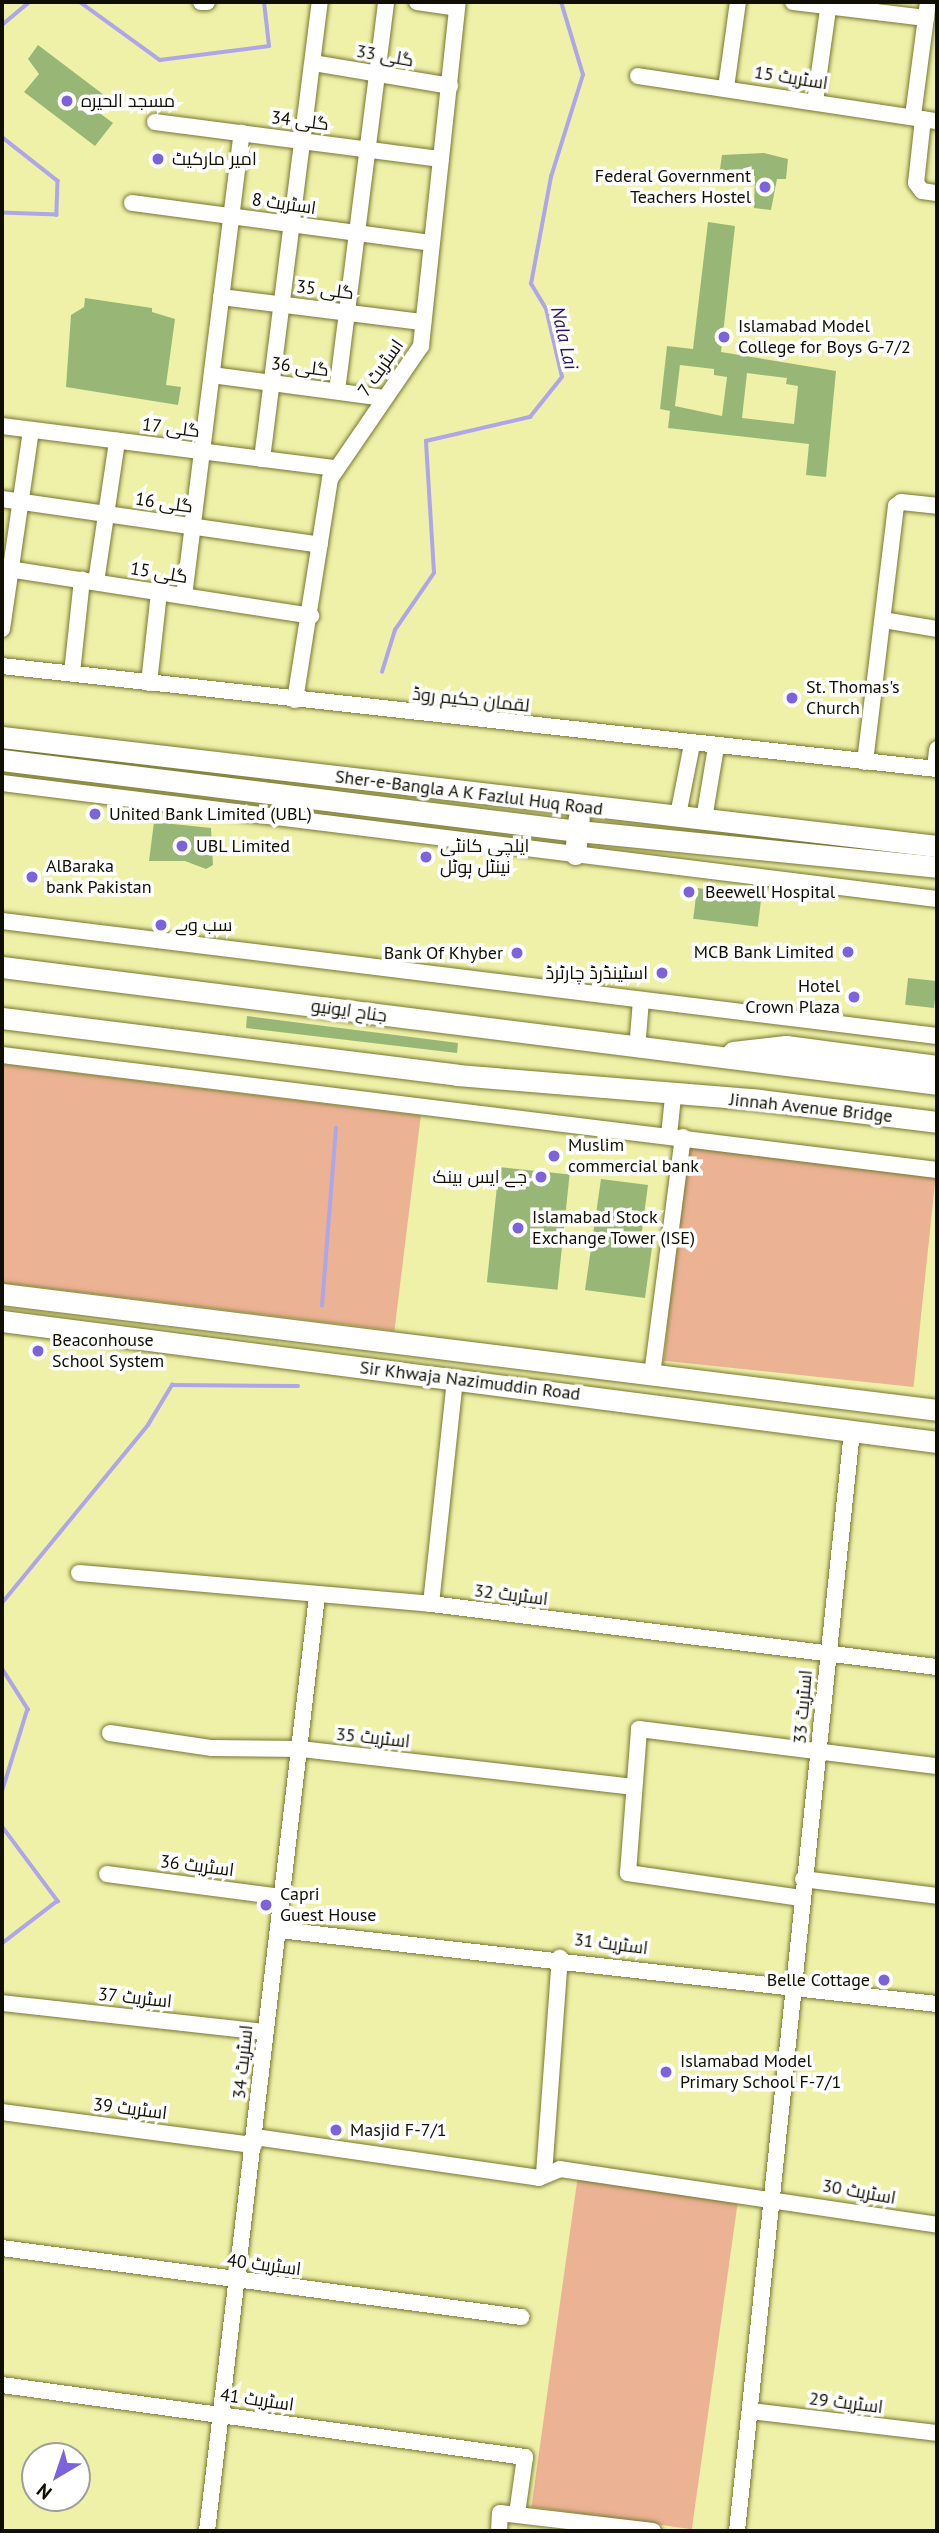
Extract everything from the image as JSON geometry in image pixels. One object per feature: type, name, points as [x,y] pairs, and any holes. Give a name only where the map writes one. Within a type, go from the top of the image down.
[{"type":"main road","name":"Sher-e-Bangla A K Fazlul Huq Road","points":[[2,737],[580,807],[678,815],[937,846]]},
{"type":"main road","name":"Sher-e-Bangla A K Fazlul Huq Road","points":[[2,760],[578,831],[937,867]]},
{"type":"main road","points":[[575,854],[580,807]]},
{"type":"main road","name":"جناح ایونیو","points":[[2,967],[696,1057]]},
{"type":"main road","points":[[2,1018],[389,1068],[678,1097],[785,1117],[937,1136]]},
{"type":"main road","points":[[696,1057],[786,1046],[937,1066]]},
{"type":"main road","points":[[696,1057],[937,1084]]},
{"type":"main road","name":"Jinnah Avenue Bridge","points":[[678,1097],[759,1100],[937,1122]]},
{"type":"main road","name":"Sir Khwaja Nazimuddin Road","points":[[2,1294],[937,1410]]},
{"type":"main road","name":"Sir Khwaja Nazimuddin Road","points":[[2,1321],[937,1442]]},
{"type":"main road","points":[[762,1420],[764,1389]]},
{"type":"street","points":[[201,2],[207,2]]},
{"type":"street","points":[[262,459],[320,2]]},
{"type":"street","points":[[337,391],[386,2]]},
{"type":"street","points":[[417,2],[458,5]]},
{"type":"street","points":[[726,88],[738,2]]},
{"type":"street","points":[[793,2],[927,10],[925,119],[916,183],[922,191],[937,193]]},
{"type":"street","points":[[815,102],[829,4]]},
{"type":"street","name":"اسٹریٹ 7","points":[[295,700],[335,468],[413,362],[423,322],[458,5]]},
{"type":"street","name":"گلی 33","points":[[313,63],[450,86]]},
{"type":"street","name":"اسٹریٹ 15","points":[[638,76],[925,119]]},
{"type":"street","name":"گلی 34","points":[[155,122],[441,159]]},
{"type":"street","points":[[184,596],[242,133]]},
{"type":"street","name":"اسٹریٹ 8","points":[[132,203],[430,243]]},
{"type":"street","name":"گلی 35","points":[[221,297],[423,322]]},
{"type":"street","name":"گلی 36","points":[[212,375],[384,398]]},
{"type":"street","name":"گلی 17","points":[[2,426],[335,468]]},
{"type":"street","points":[[2,629],[6,568],[31,430]]},
{"type":"street","points":[[72,673],[89,581],[106,514],[117,440]]},
{"type":"street","name":"گلی 16","points":[[2,499],[320,545]]},
{"type":"street","points":[[865,762],[898,503],[937,506]]},
{"type":"street","name":"گلی 15","points":[[6,568],[311,615]]},
{"type":"street","points":[[149,683],[159,592]]},
{"type":"street","points":[[883,620],[937,629]]},
{"type":"street","name":"لقمان حکیم روڈ","points":[[2,666],[716,747],[936,769]]},
{"type":"street","points":[[678,815],[692,744]]},
{"type":"street","points":[[704,819],[716,747]]},
{"type":"street","points":[[936,769],[937,749]]},
{"type":"street","points":[[2,783],[937,899]]},
{"type":"street","points":[[2,921],[937,1036]]},
{"type":"street","points":[[637,1049],[641,1000]]},
{"type":"street","points":[[2,1055],[937,1170]]},
{"type":"street","points":[[652,1375],[678,1097]]},
{"type":"street","points":[[430,1604],[455,1379]]},
{"type":"street","name":"اسٹریٹ 33","points":[[737,2531],[774,2197],[801,1898],[852,1432]]},
{"type":"street","name":"اسٹریٹ 32","points":[[79,1573],[430,1604],[937,1667]]},
{"type":"street","name":"اسٹریٹ 34","points":[[206,2531],[255,2141],[265,2032],[301,1749],[317,1596]]},
{"type":"street","points":[[801,1898],[628,1873],[639,1729],[937,1766]]},
{"type":"street","name":"اسٹریٹ 35","points":[[110,1733],[212,1748],[301,1749],[633,1787]]},
{"type":"street","name":"اسٹریٹ 36","points":[[107,1874],[282,1897]]},
{"type":"street","points":[[803,1879],[937,1896]]},
{"type":"street","name":"اسٹریٹ 31","points":[[279,1930],[560,1958],[937,2004]]},
{"type":"street","points":[[544,2174],[560,1958]]},
{"type":"street","name":"اسٹریٹ 37","points":[[2,2003],[265,2032]]},
{"type":"street","name":"اسٹریٹ 39","points":[[2,2112],[255,2141],[538,2178],[544,2174]]},
{"type":"street","name":"اسٹریٹ 30","points":[[544,2174],[560,2169],[774,2197],[937,2225]]},
{"type":"street","name":"اسٹریٹ 40","points":[[2,2248],[521,2317]]},
{"type":"street","name":"اسٹریٹ 41","points":[[2,2385],[525,2457],[517,2514]]},
{"type":"street","name":"اسٹریٹ 29","points":[[750,2412],[937,2433]]},
{"type":"street","points":[[499,2531],[500,2513],[653,2531]]},
{"type":"shaded area","points":[[2,1064],[421,1115],[394,1331],[2,1283]]},
{"type":"shaded area","points":[[687,1141],[937,1167],[914,1387],[664,1361]]},
{"type":"shaded area","points":[[578,2175],[738,2198],[692,2529],[531,2507]]},
{"type":"building","name":"مسجد الحیرہ","points":[[38,45],[104,95],[94,109],[113,123],[95,146],[24,92],[39,74],[28,59]]},
{"type":"building","name":"Federal Government Teachers Hostel","points":[[764,153],[788,159],[786,179],[777,179],[771,210],[754,208],[755,176],[720,169],[722,155]]},
{"type":"building","name":"Islamabad Model College for Boys G-7/2","points":[[708,222],[735,226],[721,352],[836,371],[826,477],[806,475],[809,444],[668,428],[670,411],[660,409],[667,346],[693,349]],"holes":[[[680,365],[714,369],[714,375],[727,377],[722,416],[675,406]],[[747,373],[787,378],[786,384],[798,386],[794,424],[742,418]]]},
{"type":"building","points":[[85,298],[152,308],[152,312],[175,319],[166,385],[181,387],[178,405],[66,387],[71,315],[84,307]]},
{"type":"building","name":"UBL Limited","points":[[154,822],[211,828],[213,865],[206,869],[185,861],[149,861]]},
{"type":"building","points":[[697,888],[762,896],[758,927],[693,919]]},
{"type":"building","points":[[908,978],[937,981],[934,1008],[905,1005]]},
{"type":"building","points":[[247,1016],[458,1043],[457,1053],[246,1028]]},
{"type":"building","name":"Islamabad Stock Exchange Tower (ISE)","points":[[499,1167],[570,1174],[557,1290],[487,1282]]},
{"type":"building","points":[[601,1179],[648,1185],[641,1238],[653,1240],[645,1298],[585,1290]]},
{"type":"waterway","points":[[2,25],[29,2]]},
{"type":"waterway","points":[[80,2],[160,60],[269,46],[264,2]]},
{"type":"waterway","name":"Nala Lai","points":[[382,672],[395,630],[434,573],[426,441],[530,417],[562,377],[546,309],[531,284],[551,177],[583,75],[561,2]]},
{"type":"waterway","points":[[2,137],[58,181],[57,215],[2,213]]},
{"type":"waterway","points":[[322,1306],[336,1129]]},
{"type":"waterway","points":[[2,1603],[148,1425],[172,1385],[298,1386]]},
{"type":"waterway","points":[[2,1668],[28,1709],[2,1793]]},
{"type":"waterway","points":[[2,1826],[58,1901],[2,1944]]},
{"type":"place","name":"مسجد الحیرہ","points":[[67,101]]},
{"type":"place","name":"امیر مارکیٹ","points":[[158,159]]},
{"type":"place","name":"Federal Government Teachers Hostel","points":[[765,187]]},
{"type":"place","name":"Islamabad Model College for Boys G-7/2","points":[[724,337]]},
{"type":"place","name":"St. Thomas's Church","points":[[792,698]]},
{"type":"place","name":"United Bank Limited (UBL)","points":[[95,814]]},
{"type":"place","name":"UBL Limited","points":[[182,846]]},
{"type":"place","name":"ایلچی کانٹی نینٹل ہوٹل","points":[[426,857]]},
{"type":"place","name":"AlBaraka bank Pakistan","points":[[32,877]]},
{"type":"place","name":"Beewell Hospital","points":[[689,892]]},
{"type":"place","name":"سب وے","points":[[161,925]]},
{"type":"place","name":"MCB Bank Limited","points":[[848,952]]},
{"type":"place","name":"Bank Of Khyber","points":[[517,953]]},
{"type":"place","name":"اسٹینڈرڈ چارٹرڈ","points":[[662,973]]},
{"type":"place","name":"Hotel Crown Plaza","points":[[854,997]]},
{"type":"place","name":"Muslim commercial bank","points":[[554,1156]]},
{"type":"place","name":"جے ایس بینک","points":[[541,1177]]},
{"type":"place","name":"Islamabad Stock Exchange Tower (ISE)","points":[[518,1228]]},
{"type":"place","name":"Beaconhouse School System","points":[[38,1351]]},
{"type":"place","name":"Capri Guest House","points":[[266,1905]]},
{"type":"place","name":"Belle Cottage","points":[[884,1980]]},
{"type":"place","name":"Islamabad Model Primary School F-7/1","points":[[666,2072]]},
{"type":"place","name":"Masjid F-7/1","points":[[336,2130]]}]
